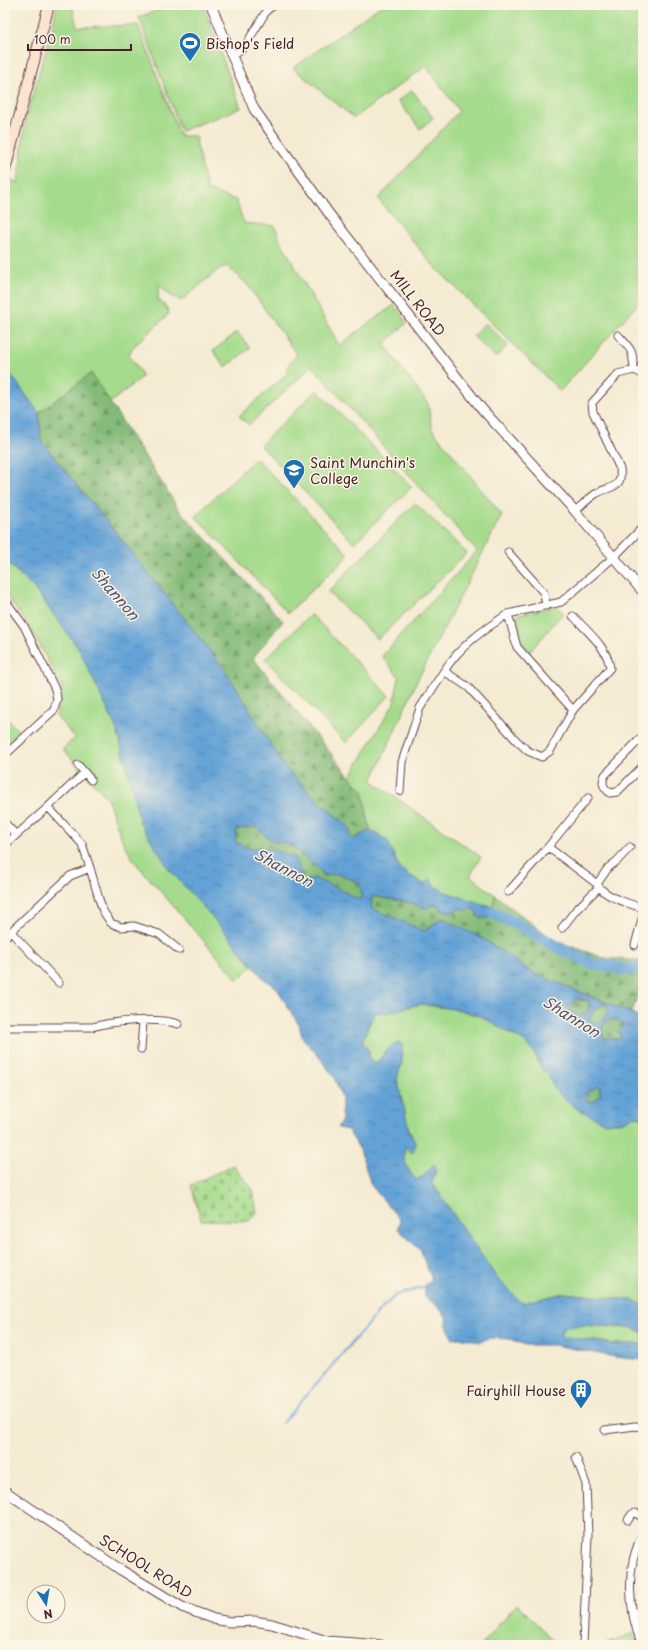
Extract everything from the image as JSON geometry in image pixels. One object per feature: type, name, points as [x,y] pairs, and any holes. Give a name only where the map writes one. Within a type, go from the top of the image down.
[{"type":"main road","points":[[5,170],[49,5]]},
{"type":"street","name":"MILL ROAD","points":[[211,5],[254,110],[330,215],[482,409],[575,511],[643,592]]},
{"type":"street","points":[[232,56],[246,46],[267,10],[274,5]]},
{"type":"street","points":[[618,335],[630,347],[633,354],[634,370]]},
{"type":"street","points":[[575,511],[594,495],[614,487],[619,482],[621,476],[620,469],[593,412],[592,403],[618,374],[634,370],[643,374]]},
{"type":"street","points":[[400,791],[402,762],[420,708],[450,661],[468,642],[508,614],[561,602],[614,557],[643,527]]},
{"type":"street","points":[[508,552],[544,593],[546,606]]},
{"type":"street","points":[[5,600],[24,626],[55,689],[58,699],[54,710],[5,755]]},
{"type":"street","points":[[508,614],[517,647],[573,710]]},
{"type":"street","points":[[444,671],[468,687],[528,751],[542,757],[550,751],[573,710],[610,668],[609,661],[595,639],[573,616]]},
{"type":"street","points":[[643,736],[604,775],[602,781],[604,788],[610,793],[617,792],[643,766]]},
{"type":"street","points":[[78,765],[92,780]]},
{"type":"street","points":[[5,845],[84,773]]},
{"type":"street","points":[[508,892],[588,798]]},
{"type":"street","points":[[48,807],[82,844],[103,911],[111,923],[121,927],[134,926],[159,934],[179,950]]},
{"type":"street","points":[[5,823],[16,835]]},
{"type":"street","points":[[548,846],[614,898],[643,908]]},
{"type":"street","points":[[562,928],[574,911],[598,886],[608,868],[618,861],[630,847]]},
{"type":"street","points":[[59,983],[8,934],[70,876],[90,868]]},
{"type":"street","points":[[635,945],[643,916]]},
{"type":"street","points":[[141,1049],[143,1021]]},
{"type":"street","points":[[5,1027],[92,1027],[104,1024],[143,1021],[168,1021],[178,1024]]},
{"type":"street","points":[[605,1430],[635,1426],[643,1427]]},
{"type":"street","points":[[576,1457],[586,1484],[588,1535],[583,1645]]},
{"type":"street","name":"SCHOOL ROAD","points":[[5,1492],[121,1570],[182,1607],[214,1619],[230,1622],[254,1621],[272,1624],[327,1641],[380,1645]]},
{"type":"street","points":[[628,1520],[632,1514],[636,1513],[643,1518]]},
{"type":"street","points":[[642,1645],[637,1634],[633,1613],[631,1581],[632,1566],[638,1542],[643,1534]]},
{"type":"street","points":[[633,1613],[643,1611]]},
{"type":"green space","points":[[57,5],[72,5],[77,27],[138,25],[180,136],[195,136],[207,190],[236,200],[244,223],[275,226],[279,238],[339,345],[394,305],[407,323],[384,344],[428,404],[432,429],[502,515],[418,679],[372,781],[481,857],[470,876],[495,895],[493,907],[445,892],[434,886],[424,885],[400,869],[387,841],[370,830],[363,791],[350,777],[394,703],[399,677],[382,656],[477,551],[312,366],[249,425],[239,416],[289,372],[286,368],[297,355],[247,284],[227,266],[219,269],[181,301],[167,293],[159,284],[158,299],[168,309],[169,314],[132,348],[129,356],[143,376],[110,403],[91,374],[39,413],[12,376],[5,370],[5,192],[11,179],[18,184],[25,121],[52,29]]},
{"type":"green space","name":"Bishop's Field","points":[[173,5],[203,5],[241,108],[181,131],[139,17]]},
{"type":"green space","points":[[382,5],[643,5],[643,298],[560,391],[431,263],[378,199],[459,111],[426,66],[354,118],[293,68]]},
{"type":"green space","points":[[412,90],[433,118],[420,129],[398,101]]},
{"type":"green space","points":[[485,323],[508,345],[496,358],[473,336]]},
{"type":"green space","points":[[237,332],[250,348],[226,367],[213,351]]},
{"type":"green space","points":[[91,373],[180,511],[283,621],[253,658],[363,791],[370,830],[353,840],[350,836],[350,828],[319,802],[284,766],[226,671],[41,441],[39,413]]},
{"type":"green space","points":[[317,390],[412,487],[354,543],[260,445]]},
{"type":"green space","points":[[256,458],[349,555],[288,613],[195,516]]},
{"type":"green space","points":[[415,503],[467,553],[378,639],[328,592]]},
{"type":"green space","points":[[5,560],[33,587],[79,649],[117,730],[140,823],[252,966],[238,980],[134,861],[123,842],[107,798],[63,749],[75,738],[56,716],[62,687],[29,626],[5,594]]},
{"type":"green space","points":[[557,606],[563,613],[528,654],[513,622],[513,617],[520,614]]},
{"type":"green space","points":[[311,614],[389,696],[346,743],[265,659]]},
{"type":"green space","points":[[5,716],[21,734],[5,748]]},
{"type":"green space","points":[[256,827],[272,841],[290,844],[325,875],[339,874],[360,883],[362,899],[355,899],[339,889],[303,882],[267,848],[246,848],[235,841],[237,829]]},
{"type":"green space","points":[[495,895],[554,940],[604,958],[643,961],[643,976],[632,1013],[533,973],[483,939],[442,918],[424,931],[371,908],[372,896],[412,903],[426,908],[438,903],[471,908],[476,911],[492,912]]},
{"type":"green space","points":[[575,999],[583,1001],[589,1000],[589,1012],[578,1016],[572,1013],[568,1006],[574,1004]]},
{"type":"green space","points":[[420,1004],[460,1010],[482,1017],[500,1026],[523,1041],[534,1052],[541,1068],[549,1076],[555,1090],[623,1122],[630,1117],[640,1116],[643,1120],[643,1305],[632,1300],[564,1293],[522,1303],[497,1279],[432,1183],[436,1169],[435,1164],[422,1177],[416,1180],[413,1176],[408,1169],[404,1156],[405,1146],[416,1145],[409,1130],[397,1079],[402,1062],[398,1042],[389,1048],[375,1064],[370,1061],[369,1051],[362,1041],[371,1020],[376,1013],[390,1012]]},
{"type":"green space","points":[[603,1004],[609,1009],[603,1021],[595,1023],[589,1020],[594,1010]]},
{"type":"green space","points":[[611,1020],[616,1020],[624,1025],[620,1035],[621,1038],[604,1038],[602,1029],[604,1024]]},
{"type":"green space","points":[[597,1086],[600,1087],[600,1095],[595,1101],[587,1101],[582,1093]]},
{"type":"green space","points":[[233,1165],[253,1190],[257,1213],[249,1221],[201,1220],[191,1185]]},
{"type":"green space","points":[[579,1325],[634,1328],[643,1333],[642,1344],[614,1344],[560,1336],[563,1328]]},
{"type":"green space","points":[[517,1604],[558,1645],[481,1645]]},
{"type":"green space","points":[[633,1633],[637,1645],[605,1645]]},
{"type":"water","name":"Shannon","points":[[5,370],[12,376],[39,413],[41,441],[226,671],[284,766],[319,802],[350,828],[350,836],[353,839],[370,830],[387,840],[400,869],[424,884],[430,878],[434,886],[445,892],[493,907],[488,918],[479,918],[476,911],[471,908],[467,911],[462,908],[452,912],[441,910],[437,903],[426,908],[412,903],[372,896],[371,908],[424,931],[442,918],[483,939],[533,973],[643,1018],[643,1042],[640,1045],[641,1048],[643,1047],[643,1120],[640,1116],[630,1117],[623,1122],[605,1123],[577,1109],[555,1090],[549,1076],[541,1068],[534,1052],[523,1041],[482,1017],[460,1010],[420,1004],[390,1012],[376,1013],[371,1020],[362,1041],[369,1051],[370,1061],[375,1064],[389,1048],[398,1042],[402,1044],[402,1062],[397,1079],[409,1130],[416,1145],[412,1153],[405,1147],[404,1156],[406,1165],[416,1180],[422,1177],[435,1164],[436,1169],[432,1183],[497,1278],[522,1303],[564,1293],[632,1300],[643,1305],[643,1333],[634,1328],[579,1325],[563,1328],[560,1336],[614,1344],[643,1343],[643,1360],[615,1357],[554,1345],[525,1345],[510,1339],[488,1338],[481,1342],[464,1338],[453,1339],[447,1328],[446,1316],[434,1303],[425,1297],[425,1285],[432,1280],[420,1250],[398,1229],[400,1220],[371,1185],[360,1150],[348,1130],[338,1128],[342,1119],[342,1098],[334,1077],[302,1037],[299,1025],[276,987],[264,979],[214,919],[169,869],[140,823],[117,730],[79,649],[33,587],[5,560]],"holes":[[[256,827],[272,841],[290,844],[325,875],[339,874],[360,883],[362,899],[355,898],[339,889],[313,878],[303,882],[295,857],[267,848],[246,848],[235,841],[237,829]],[[575,999],[589,1000],[589,1012],[578,1016],[572,1013],[568,1006],[574,1004]],[[603,1004],[609,1009],[603,1021],[595,1023],[590,1020],[594,1010]],[[611,1020],[616,1020],[624,1025],[618,1032],[621,1038],[604,1038],[602,1029],[606,1023]],[[597,1086],[600,1087],[600,1095],[595,1101],[587,1101],[586,1095],[583,1093],[592,1091]]]},
{"type":"waterway","points":[[492,912],[563,950],[594,964],[615,967],[622,970],[643,968]]},
{"type":"waterway","points":[[282,1423],[383,1307],[396,1295],[425,1287]]},
{"type":"place","name":"Bishop's Field","points":[[190,62]]},
{"type":"place","name":"Saint Munchin's College","points":[[294,490]]},
{"type":"place","name":"Fairyhill House","points":[[581,1410]]}]
